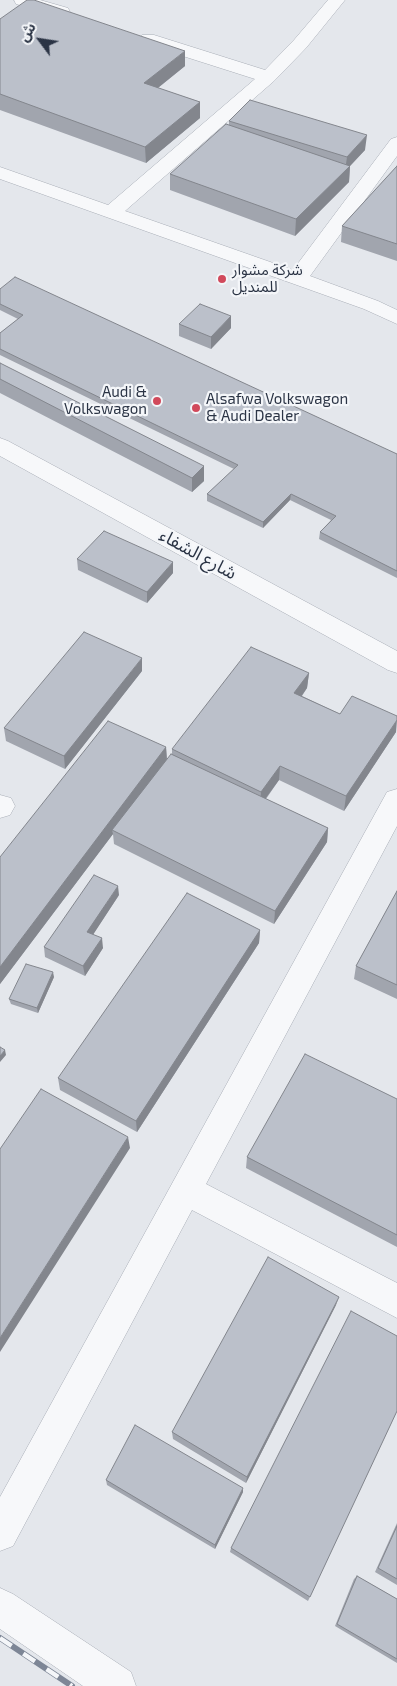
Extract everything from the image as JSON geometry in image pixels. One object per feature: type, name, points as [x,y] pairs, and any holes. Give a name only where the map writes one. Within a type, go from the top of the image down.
[{"type":"street","points":[[112,212],[268,76],[300,44],[337,0]]},
{"type":"street","points":[[14,2],[79,18]]},
{"type":"street","points":[[136,35],[268,76]]},
{"type":"street","points":[[298,278],[397,143]]},
{"type":"street","points":[[0,173],[371,304],[397,318]]},
{"type":"street","name":"شارع الشفاء","points":[[0,446],[397,663]]},
{"type":"street","points":[[0,1532],[187,1191],[397,800]]},
{"type":"street","points":[[187,1191],[397,1301]]},
{"type":"street","points":[[0,1607],[117,1686]]},
{"type":"building","points":[[27,0],[34,0],[185,51],[144,83],[200,102],[145,147],[0,94],[0,19]]},
{"type":"building","points":[[250,100],[367,135],[347,157],[229,121]]},
{"type":"building","points":[[226,124],[350,166],[296,219],[170,174]]},
{"type":"building","points":[[397,166],[397,244],[342,226]]},
{"type":"building","name":"Alsafwa Volkswagon & Audi Dealer","points":[[15,277],[397,454],[397,571],[320,532],[336,516],[291,494],[263,522],[207,494],[238,465],[0,349],[0,333],[23,315],[0,304],[0,289]]},
{"type":"building","points":[[200,304],[231,316],[211,337],[179,324]]},
{"type":"building","points":[[0,363],[204,466],[192,478],[0,379]]},
{"type":"building","points":[[104,531],[173,562],[147,592],[77,559]]},
{"type":"building","points":[[84,632],[142,658],[64,756],[4,728]]},
{"type":"building","points":[[251,647],[309,673],[294,693],[340,714],[352,696],[397,716],[397,720],[346,796],[280,766],[261,792],[172,749]]},
{"type":"building","points":[[108,721],[166,747],[0,967],[0,857]]},
{"type":"building","points":[[171,754],[328,828],[275,911],[112,830]]},
{"type":"building","points":[[94,875],[118,886],[87,932],[102,938],[83,966],[44,947]]},
{"type":"building","points":[[397,891],[397,985],[356,966]]},
{"type":"building","points":[[187,893],[260,930],[136,1121],[58,1078]]},
{"type":"building","points":[[26,964],[53,972],[37,1008],[9,999]]},
{"type":"building","points":[[0,1047],[5,1050],[0,1056]]},
{"type":"building","points":[[305,1054],[397,1099],[397,1235],[247,1157]]},
{"type":"building","points":[[41,1089],[128,1137],[0,1338],[0,1149]]},
{"type":"building","points":[[268,1257],[339,1297],[247,1477],[172,1432]]},
{"type":"building","points":[[351,1311],[397,1336],[397,1411],[310,1597],[231,1548]]},
{"type":"building","points":[[135,1425],[243,1488],[215,1545],[106,1480]]},
{"type":"building","points":[[397,1526],[397,1579],[378,1568]]},
{"type":"building","points":[[357,1576],[397,1599],[397,1659],[337,1624]]},
{"type":"railway","points":[[0,1638],[72,1686]]},
{"type":"place","name":"شركة مشوار للمنديل","points":[[222,279]]},
{"type":"place","name":"Audi & Volkswagon","points":[[157,401]]},
{"type":"place","name":"Alsafwa Volkswagon & Audi Dealer","points":[[196,408]]}]
